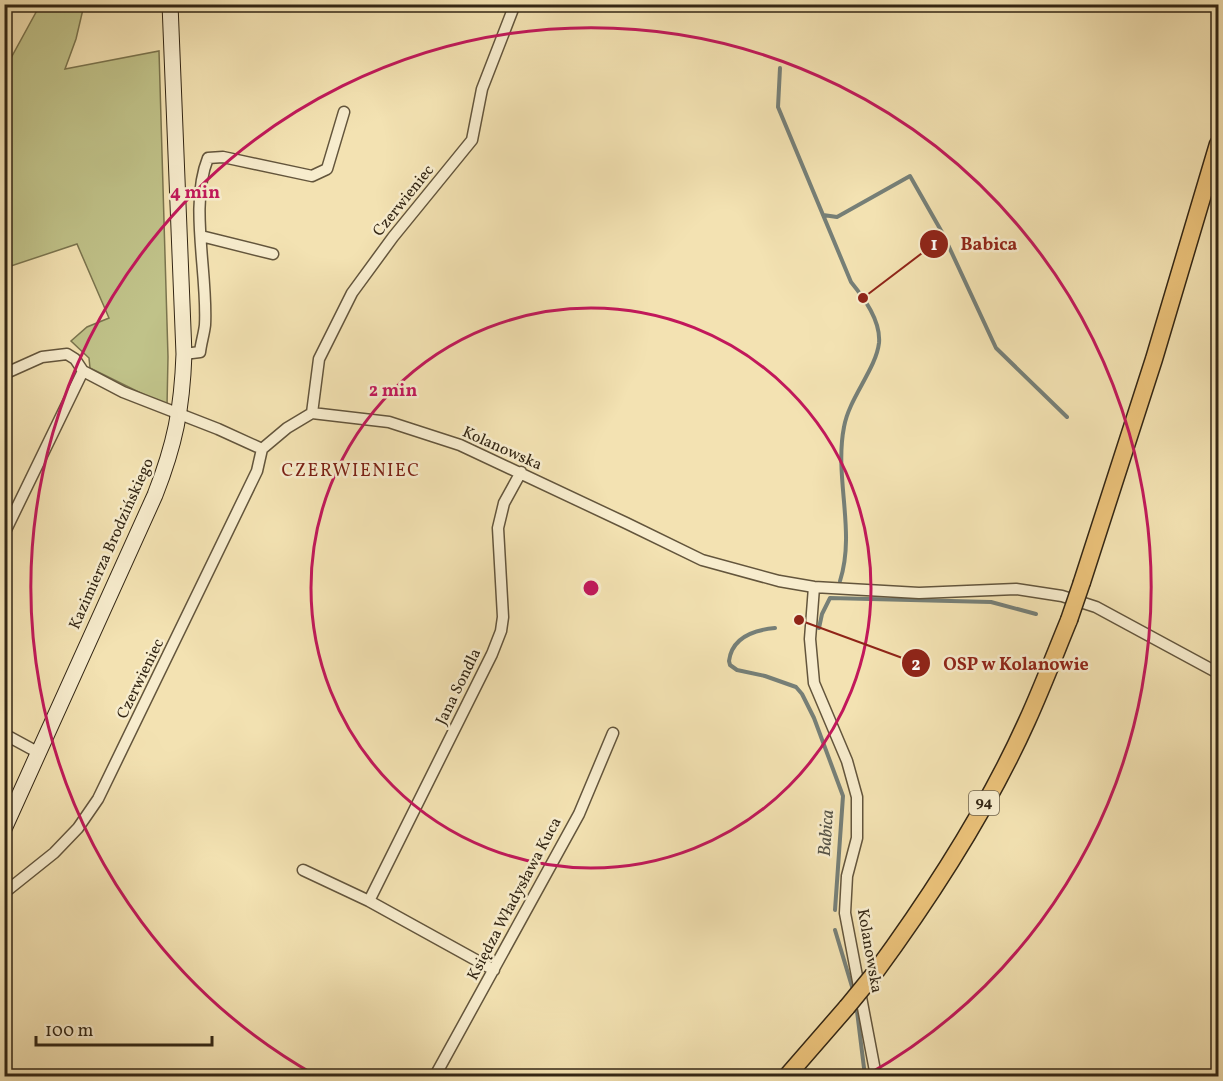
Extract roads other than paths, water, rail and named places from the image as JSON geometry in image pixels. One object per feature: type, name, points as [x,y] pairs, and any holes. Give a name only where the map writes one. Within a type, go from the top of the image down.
[{"type":"main road","name":"Kazimierza Brodzińskiego","points":[[4,829],[155,495],[177,430],[184,354],[170,4]]},
{"type":"main road","name":"94","points":[[787,1077],[874,974],[920,908],[968,832],[1026,723],[1069,620],[1082,582],[1154,359],[1218,144]]},
{"type":"street","name":"Czerwieniec","points":[[312,413],[319,359],[352,293],[393,237],[472,140],[482,89],[515,4]]},
{"type":"street","points":[[184,354],[200,352],[205,325],[200,201],[202,172],[208,158],[223,157],[312,176],[327,169],[344,112]]},
{"type":"street","points":[[201,236],[273,254]]},
{"type":"street","points":[[4,374],[42,357],[67,354],[75,359],[83,371],[123,392],[218,429],[262,449],[287,428],[312,413]]},
{"type":"street","points":[[4,534],[83,371]]},
{"type":"street","name":"Kolanowska","points":[[312,413],[389,422],[460,445],[702,560],[779,581],[814,587],[919,593],[1016,589],[1062,596],[1096,607],[1218,673]]},
{"type":"street","name":"Czerwieniec","points":[[4,893],[54,853],[78,828],[98,799],[257,471],[262,449]]},
{"type":"street","name":"Jana Sondla","points":[[369,901],[492,654],[501,630],[504,616],[498,528],[504,503],[521,472]]},
{"type":"street","name":"Kolanowska","points":[[814,587],[810,639],[814,682],[847,761],[857,797],[856,838],[848,876],[845,913],[876,1077]]},
{"type":"street","name":"Księdza Władysława Kuca","points":[[435,1077],[579,814],[613,732]]},
{"type":"street","points":[[4,734],[39,753]]},
{"type":"street","points":[[303,870],[369,901],[494,970]]},
{"type":"waterway","name":"Babica","points":[[780,68],[778,107],[851,282],[871,310],[879,335],[877,353],[851,405],[844,427],[841,466],[846,543],[840,581]]},
{"type":"waterway","points":[[823,215],[837,217],[910,176],[943,234],[996,348],[1067,417]]},
{"type":"waterway","points":[[819,628],[822,614],[830,598],[991,602],[1036,614]]},
{"type":"waterway","name":"Babica","points":[[775,628],[745,636],[734,646],[729,661],[730,665],[737,670],[765,676],[796,687],[814,718],[843,796],[835,910]]},
{"type":"waterway","name":"Babica","points":[[835,930],[853,990]]},
{"type":"waterway","name":"Babica","points":[[856,1003],[865,1076]]},
{"type":"place","name":"Babica","points":[[863,298]]},
{"type":"place","name":"OSP w Kolanowie","points":[[799,620]]},
{"type":"district","name":"CZERWIENIEC","points":[[351,471]]}]
